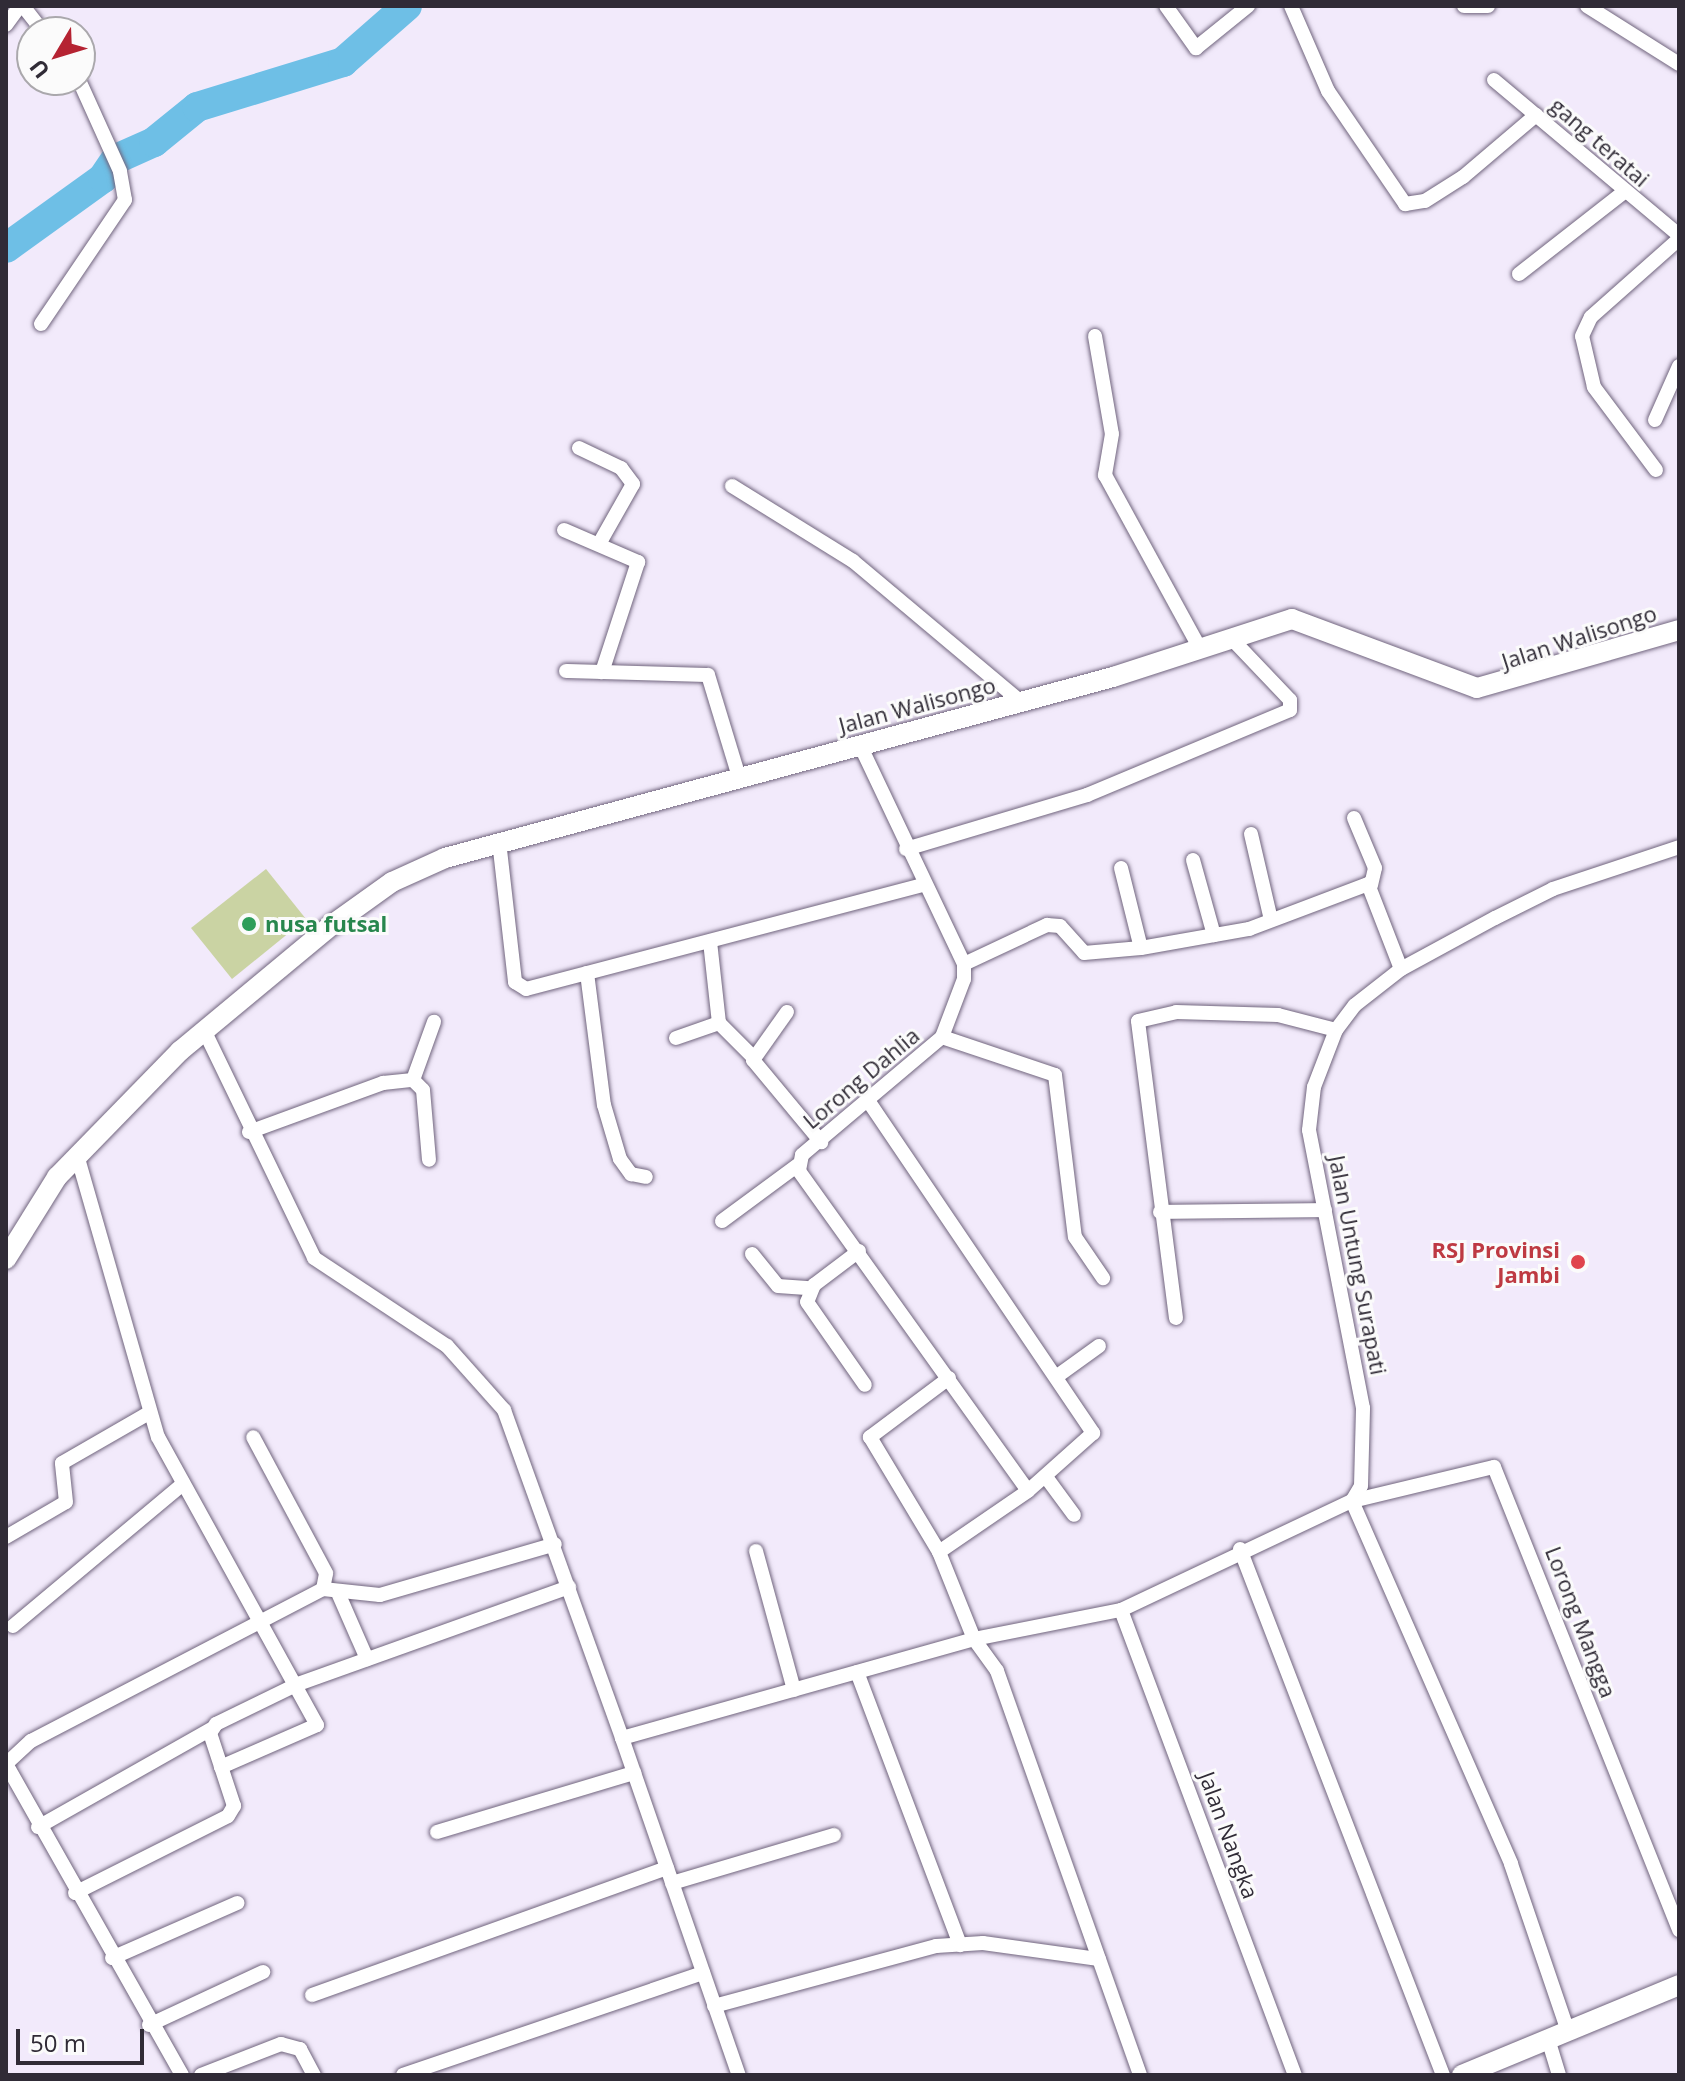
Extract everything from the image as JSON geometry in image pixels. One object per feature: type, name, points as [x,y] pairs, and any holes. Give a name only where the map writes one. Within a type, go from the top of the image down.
[{"type":"street","points":[[6,25],[22,6]]},
{"type":"street","points":[[1166,6],[1196,48],[1248,6]]},
{"type":"street","points":[[1291,6],[1313,65],[1405,204],[1425,201],[1463,177],[1536,115]]},
{"type":"street","points":[[1464,6],[1488,6]]},
{"type":"street","points":[[1587,6],[1679,64]]},
{"type":"street","name":"gang teratai","points":[[1494,80],[1679,237]]},
{"type":"street","points":[[41,324],[123,210],[120,171],[86,96]]},
{"type":"street","points":[[1519,274],[1624,192]]},
{"type":"street","points":[[1656,470],[1594,387],[1582,336],[1591,317],[1679,237]]},
{"type":"street","points":[[1095,336],[1112,434],[1105,475],[1199,647]]},
{"type":"street","points":[[1655,420],[1679,366]]},
{"type":"street","points":[[579,448],[621,468],[633,484],[599,544]]},
{"type":"street","points":[[732,486],[853,561],[1020,701]]},
{"type":"street","points":[[564,530],[638,562],[602,672]]},
{"type":"street","name":"Jalan Walisongo","points":[[6,1259],[77,1155],[204,1030],[392,882],[499,841],[1020,701],[1298,619],[1477,688],[1679,630]]},
{"type":"street","points":[[906,849],[1087,795],[1290,710],[1290,700],[1230,637]]},
{"type":"street","points":[[566,671],[708,675],[739,777]]},
{"type":"street","points":[[860,745],[923,885],[964,964],[1054,923],[1084,953],[1141,948],[1214,935],[1271,920],[1371,886]]},
{"type":"street","points":[[1354,818],[1375,868],[1371,886],[1401,969]]},
{"type":"street","points":[[1251,834],[1271,920]]},
{"type":"street","points":[[499,841],[517,986],[587,973],[923,885]]},
{"type":"street","name":"Jalan Untung Surapati","points":[[1352,1501],[1361,1486],[1363,1408],[1308,1109],[1336,1030],[1355,1005],[1401,969],[1553,889],[1679,847]]},
{"type":"street","points":[[1193,860],[1214,935]]},
{"type":"street","points":[[1121,868],[1141,948]]},
{"type":"street","points":[[710,941],[719,1023],[752,1056],[821,1142]]},
{"type":"street","name":"Lorong Dahlia","points":[[722,1221],[798,1165],[942,1037],[961,994],[964,964]]},
{"type":"street","points":[[587,973],[616,1145],[631,1174],[646,1177]]},
{"type":"street","points":[[752,1056],[787,1012]]},
{"type":"street","points":[[1176,1318],[1160,1212],[1140,1019],[1176,1012],[1278,1015],[1336,1030]]},
{"type":"street","points":[[413,1080],[434,1022]]},
{"type":"street","points":[[676,1038],[719,1023]]},
{"type":"street","points":[[204,1030],[249,1132],[324,1268],[447,1346],[488,1387],[519,1434],[739,2075]]},
{"type":"street","points":[[942,1037],[1055,1075],[1075,1237],[1103,1278]]},
{"type":"street","points":[[249,1132],[383,1083],[413,1080]]},
{"type":"street","points":[[413,1080],[423,1090],[429,1160]]},
{"type":"street","points":[[869,1102],[1056,1377],[1093,1438],[1028,1491],[939,1552]]},
{"type":"street","points":[[77,1155],[149,1413],[183,1484],[298,1684],[316,1729],[221,1767]]},
{"type":"street","points":[[798,1165],[1028,1491]]},
{"type":"street","points":[[1160,1212],[1325,1210]]},
{"type":"street","points":[[752,1254],[778,1286],[810,1288],[859,1251]]},
{"type":"street","points":[[810,1288],[807,1302],[865,1385]]},
{"type":"street","points":[[1056,1377],[1099,1346]]},
{"type":"street","points":[[949,1378],[870,1437],[939,1552],[974,1639],[997,1671],[1140,2075]]},
{"type":"street","points":[[6,1537],[66,1502],[62,1463],[149,1413]]},
{"type":"street","points":[[182,2075],[149,2025],[7,1772],[9,1758],[91,1708],[263,1624],[323,1589],[326,1573],[253,1437]]},
{"type":"street","name":"Lorong Mangga","points":[[1352,1501],[1494,1467],[1679,1930]]},
{"type":"street","points":[[1046,1477],[1074,1515]]},
{"type":"street","points":[[13,1626],[183,1484]]},
{"type":"street","points":[[622,1738],[974,1639],[1121,1610],[1240,1549],[1352,1501],[1499,1834],[1568,2031]]},
{"type":"street","points":[[323,1589],[339,1595],[380,1595],[555,1544]]},
{"type":"street","points":[[1240,1549],[1443,2075]]},
{"type":"street","points":[[756,1551],[794,1690]]},
{"type":"street","points":[[38,1827],[211,1729],[298,1684],[569,1587]]},
{"type":"street","points":[[339,1595],[367,1659]]},
{"type":"street","name":"Jalan Nangka","points":[[1121,1610],[1295,2075]]},
{"type":"street","points":[[857,1672],[960,1945]]},
{"type":"street","points":[[75,1893],[228,1816],[234,1806],[211,1729]]},
{"type":"street","points":[[437,1832],[634,1773]]},
{"type":"street","points":[[672,1883],[834,1835]]},
{"type":"street","points":[[312,1995],[667,1868]]},
{"type":"street","points":[[112,1958],[237,1903]]},
{"type":"street","points":[[714,2006],[960,1945],[1099,1959]]},
{"type":"street","points":[[149,2025],[263,1972]]},
{"type":"street","points":[[403,2075],[703,1973]]},
{"type":"street","points":[[1462,2075],[1678,1990]]},
{"type":"street","points":[[1548,2039],[1559,2075]]},
{"type":"street","points":[[201,2075],[281,2044],[300,2049],[314,2075]]},
{"type":"green space","name":"nusa futsal","points":[[266,869],[306,919],[232,979],[191,928]]},
{"type":"waterway","points":[[6,248],[103,178],[116,159],[154,142],[197,107],[343,62],[407,6]]},
{"type":"place","name":"nusa futsal","points":[[249,924]]},
{"type":"place","name":"RSJ Provinsi Jambi","points":[[1578,1262]]}]
